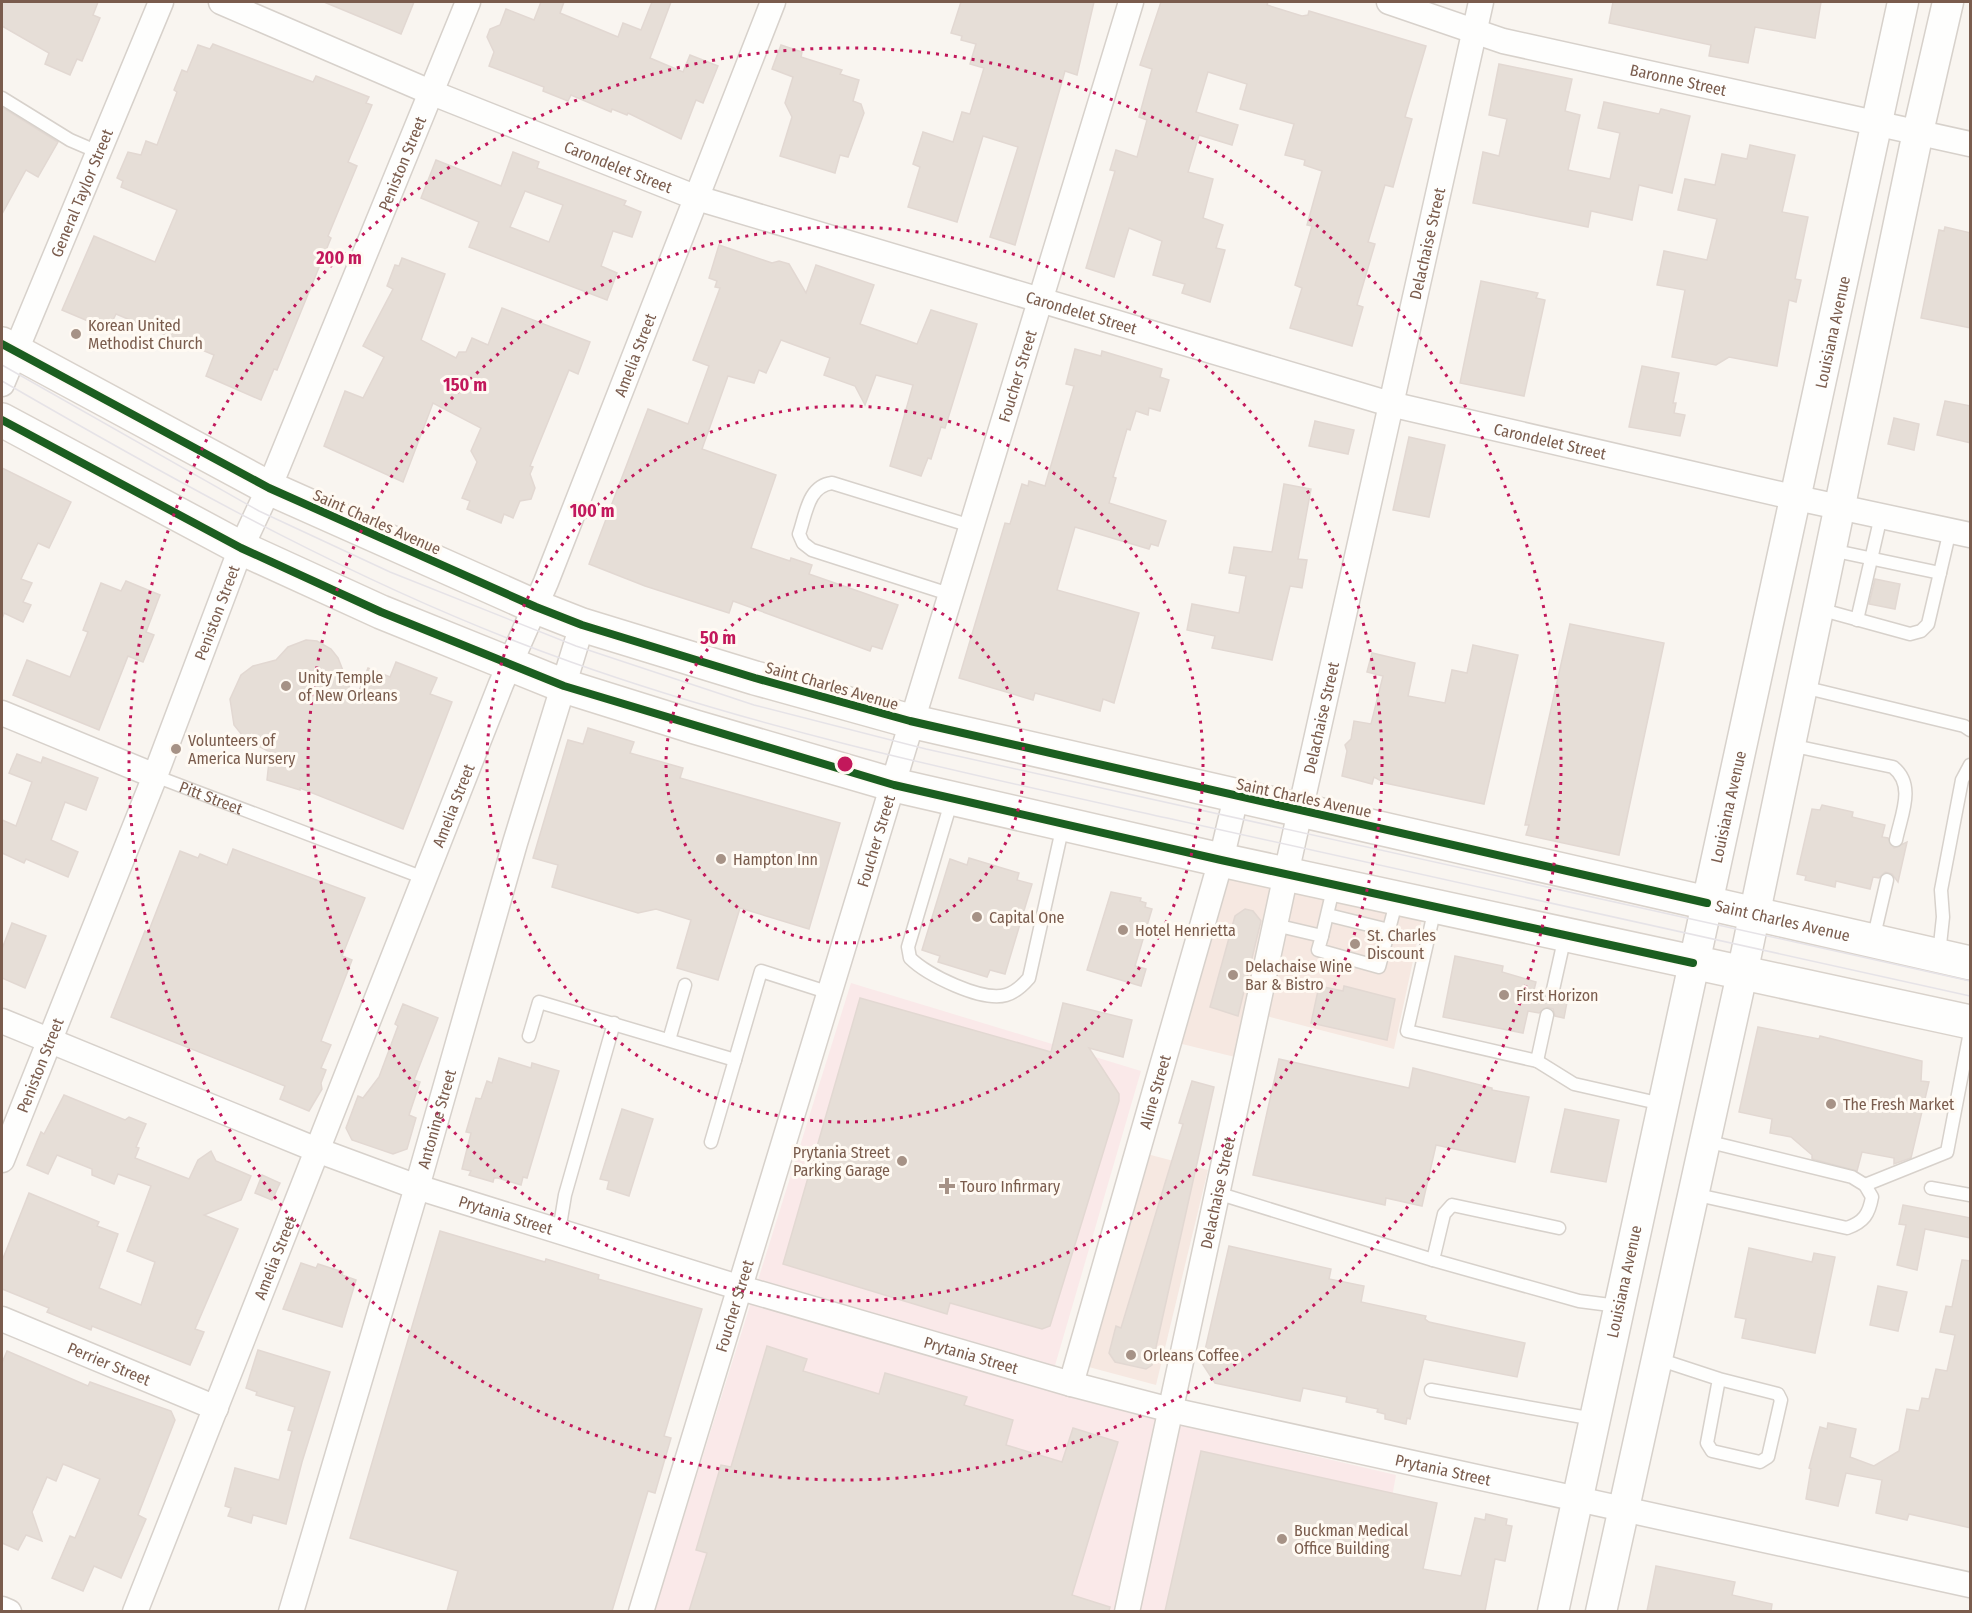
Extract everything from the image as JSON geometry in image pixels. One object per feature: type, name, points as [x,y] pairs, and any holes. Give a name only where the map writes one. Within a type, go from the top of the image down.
[{"type":"main road","name":"Saint Charles Avenue","points":[[8,348],[269,488],[536,607],[582,625],[755,678],[910,721],[1971,963]]},
{"type":"main road","points":[[2,420],[241,548],[381,612],[564,686],[894,785],[1286,874],[1331,900],[1397,899],[1971,1022]]},
{"type":"street","name":"General Taylor Street","points":[[2,384],[8,348],[98,152],[161,2]]},
{"type":"street","name":"Carondelet Street","points":[[221,2],[430,92],[697,198],[1390,404],[1797,498],[1960,532]]},
{"type":"street","name":"Peniston Street","points":[[2,1160],[155,776],[241,548],[269,488],[468,2]]},
{"type":"street","name":"Amelia Street","points":[[135,1611],[509,665],[536,607],[773,2]]},
{"type":"street","name":"Foucher Street","points":[[641,1611],[894,785],[910,721],[1131,2]]},
{"type":"street","name":"Baronne Street","points":[[1389,2],[1503,41],[1971,144]]},
{"type":"street","name":"Delachaise Street","points":[[1127,1611],[1300,810],[1481,2]]},
{"type":"street","name":"Louisiana Avenue","points":[[1552,1611],[1693,963],[1772,614],[1903,2]]},
{"type":"street","points":[[1601,1611],[1742,974],[1918,132],[1948,2]]},
{"type":"street","points":[[1772,614],[1817,615]]},
{"type":"street","name":"Antonine Street","points":[[291,1611],[417,1187],[515,843],[582,625]]},
{"type":"street","name":"Pitt Street","points":[[2,713],[155,776]]},
{"type":"street","name":"Aline Street","points":[[1071,1384],[1221,860],[1236,797]]},
{"type":"street","name":"Prytania Street","points":[[2,1021],[317,1150],[417,1187],[741,1288],[1071,1384],[1171,1410],[1971,1585]]},
{"type":"street","points":[[1640,1204],[1691,1204]]},
{"type":"street","name":"Perrier Street","points":[[2,1319],[216,1408]]},
{"type":"street","points":[[2,1609],[9,1611]]},
{"type":"lane","points":[[2,98],[70,140],[98,152]]},
{"type":"lane","points":[[950,594],[812,550],[803,543],[799,534],[813,492],[822,484],[832,483],[970,526]]},
{"type":"lane","points":[[1857,620],[1881,516]]},
{"type":"lane","points":[[1817,615],[1857,620],[1910,634],[1921,631],[1928,624],[1940,573],[1960,532]]},
{"type":"lane","points":[[1830,550],[1940,573]]},
{"type":"lane","points":[[1803,687],[1964,726],[1971,730]]},
{"type":"lane","points":[[1790,745],[1893,767],[1902,774],[1907,788],[1896,840]]},
{"type":"lane","points":[[1939,956],[1943,917],[1941,890],[1962,780],[1971,765]]},
{"type":"lane","name":"Pitt Street","points":[[155,776],[424,878]]},
{"type":"lane","points":[[952,798],[908,947],[910,958],[939,980],[991,996],[1006,995],[1020,987],[1029,978],[1064,824]]},
{"type":"lane","points":[[1873,941],[1887,880]]},
{"type":"lane","points":[[1389,930],[1331,900],[1318,950],[1379,967],[1389,930],[1397,899]]},
{"type":"lane","points":[[1435,907],[1407,1031],[1537,1061],[1574,1084],[1663,1104]]},
{"type":"lane","points":[[1275,925],[1322,936]]},
{"type":"lane","points":[[1552,993],[1565,935]]},
{"type":"lane","points":[[711,1142],[761,971],[830,993]]},
{"type":"lane","points":[[669,1040],[685,985]]},
{"type":"lane","points":[[529,1036],[539,1002],[735,1059]]},
{"type":"lane","points":[[1537,1061],[1547,1015]]},
{"type":"lane","points":[[559,1231],[565,1195],[615,1023]]},
{"type":"lane","points":[[1864,1185],[1947,1152],[1971,1032]]},
{"type":"lane","points":[[1691,1204],[1847,1228],[1858,1224],[1869,1213],[1872,1197],[1864,1185],[1852,1178],[1705,1141]]},
{"type":"lane","points":[[1931,1188],[1971,1195]]},
{"type":"lane","points":[[1218,1193],[1433,1260],[1579,1300],[1618,1306]]},
{"type":"lane","points":[[1433,1260],[1444,1214],[1452,1205],[1559,1228]]},
{"type":"lane","points":[[1657,1359],[1719,1379],[1778,1394],[1781,1400],[1768,1457],[1760,1462],[1712,1452],[1707,1443],[1719,1379]]},
{"type":"lane","points":[[1431,1390],[1594,1419]]},
{"type":"shaded area","points":[[1224,872],[1422,919],[1394,1049],[1247,1011],[1235,1057],[1178,1043]]},
{"type":"shaded area","name":"Touro Infirmary","points":[[851,983],[1141,1071],[1049,1386],[1161,1420],[1396,1475],[1372,1607],[1309,1595],[1306,1612],[654,1612]]},
{"type":"shaded area","points":[[1147,1154],[1208,1170],[1156,1385],[1085,1366]]},
{"type":"building","points":[[2,2],[98,2],[93,15],[100,18],[82,61],[77,59],[70,75],[45,64],[49,53],[2,26]]},
{"type":"building","points":[[324,2],[414,2],[401,34]]},
{"type":"building","points":[[541,2],[564,2],[560,13],[618,37],[623,23],[641,30],[652,2],[671,2],[650,58],[683,72],[690,55],[718,66],[703,103],[696,100],[681,139],[628,113],[627,115],[612,109],[611,112],[571,95],[568,101],[543,91],[544,87],[489,66],[494,52],[487,37],[490,29],[500,25],[506,9],[534,20]]},
{"type":"building","points":[[961,2],[1094,2],[1077,75],[1065,71],[1015,245],[990,237],[1018,147],[983,136],[957,222],[908,207],[920,167],[913,164],[923,132],[953,142],[962,112],[970,114],[984,68],[970,64],[976,44],[961,40],[962,36],[951,33]]},
{"type":"building","points":[[1161,2],[1268,2],[1267,5],[1302,16],[1308,15],[1309,11],[1426,46],[1405,117],[1412,119],[1393,187],[1385,185],[1368,242],[1375,244],[1357,305],[1363,307],[1352,346],[1290,328],[1302,288],[1295,285],[1312,226],[1307,225],[1322,171],[1304,165],[1305,160],[1285,155],[1294,124],[1240,109],[1247,84],[1208,72],[1196,112],[1238,125],[1232,145],[1199,135],[1188,172],[1213,179],[1203,218],[1223,225],[1216,248],[1225,250],[1210,302],[1182,293],[1185,284],[1153,275],[1162,241],[1129,228],[1114,277],[1086,268],[1115,171],[1110,170],[1116,150],[1137,157],[1147,120],[1139,117],[1152,69],[1140,65]]},
{"type":"building","points":[[1613,2],[1821,2],[1815,38],[1755,27],[1748,63],[1709,56],[1711,45],[1609,23]]},
{"type":"building","points":[[213,44],[313,82],[316,76],[369,97],[366,103],[372,105],[348,162],[357,166],[328,236],[331,238],[277,370],[274,369],[261,400],[206,376],[214,355],[116,314],[111,324],[97,319],[95,324],[62,310],[94,236],[155,262],[177,210],[121,187],[123,181],[117,178],[128,152],[141,155],[146,141],[157,145],[177,92],[174,90],[182,70],[187,72],[198,45],[210,49]]},
{"type":"building","points":[[781,45],[802,52],[801,57],[842,70],[840,74],[859,80],[853,101],[861,104],[864,113],[848,157],[840,155],[835,173],[780,156],[792,117],[785,103],[793,77],[772,69]]},
{"type":"building","points":[[1499,64],[1572,79],[1565,111],[1580,115],[1568,170],[1610,179],[1620,133],[1598,128],[1604,102],[1659,114],[1661,109],[1690,116],[1672,193],[1639,185],[1632,220],[1591,211],[1588,227],[1473,203],[1483,152],[1499,156],[1507,119],[1489,115]]},
{"type":"building","points":[[2,107],[58,142],[38,177],[26,170],[2,214]]},
{"type":"building","points":[[1750,145],[1795,155],[1782,212],[1808,217],[1795,279],[1801,280],[1796,302],[1789,300],[1777,366],[1729,357],[1716,365],[1672,357],[1685,290],[1657,285],[1664,251],[1707,260],[1717,219],[1678,210],[1685,179],[1715,185],[1722,154],[1747,159]]},
{"type":"building","points":[[513,152],[539,162],[537,168],[626,201],[624,205],[641,212],[632,237],[613,231],[601,266],[617,273],[607,300],[469,247],[479,222],[421,198],[436,160],[501,186]],"holes":[[[525,191],[563,205],[549,242],[510,227]]]},
{"type":"building","points":[[1945,227],[1971,233],[1971,328],[1921,318],[1939,230],[1944,231]]},
{"type":"building","points":[[719,245],[772,263],[779,261],[789,264],[806,293],[816,265],[874,285],[860,324],[917,344],[931,310],[977,324],[945,428],[941,427],[931,459],[928,458],[921,476],[890,466],[913,385],[876,375],[865,405],[855,386],[824,375],[830,358],[781,340],[766,373],[759,370],[754,383],[728,376],[702,449],[776,475],[751,548],[790,561],[791,558],[812,565],[809,574],[898,605],[882,649],[872,646],[870,651],[733,601],[729,613],[645,586],[589,564],[648,409],[688,424],[709,366],[693,360],[720,288],[715,287],[717,281],[709,278]]},
{"type":"building","points":[[402,258],[445,274],[421,340],[456,358],[459,352],[466,352],[472,338],[488,345],[502,308],[590,342],[578,374],[569,370],[530,466],[533,467],[530,474],[535,488],[531,499],[520,501],[513,518],[504,514],[501,523],[467,509],[470,501],[462,498],[477,462],[471,451],[481,428],[433,403],[403,482],[324,446],[345,391],[363,398],[384,357],[363,346],[393,289],[387,286],[395,265],[399,266]]},
{"type":"building","points":[[1481,281],[1538,293],[1536,298],[1545,300],[1524,396],[1460,383]]},
{"type":"building","points":[[1075,349],[1101,356],[1102,351],[1162,369],[1160,377],[1169,380],[1160,411],[1149,408],[1148,415],[1136,411],[1130,430],[1127,429],[1113,477],[1116,478],[1109,503],[1166,521],[1158,546],[1151,544],[1149,549],[1075,527],[1057,590],[1139,613],[1114,703],[1103,699],[1100,711],[1035,693],[1033,700],[959,678],[1005,523],[1010,524],[1022,484],[1028,486],[1029,481],[1045,486],[1074,386],[1066,384]]},
{"type":"building","points":[[1642,366],[1679,373],[1673,403],[1676,403],[1674,413],[1685,415],[1680,436],[1629,427]]},
{"type":"building","points":[[1945,401],[1971,406],[1971,443],[1937,435]]},
{"type":"building","points":[[1894,418],[1919,424],[1914,450],[1888,444]]},
{"type":"building","points":[[1315,421],[1354,430],[1348,454],[1309,446]]},
{"type":"building","points":[[1409,437],[1445,445],[1429,517],[1393,510]]},
{"type":"building","points":[[2,468],[71,502],[49,548],[38,543],[21,579],[32,583],[23,602],[31,605],[23,622],[4,613],[2,619]]},
{"type":"building","points":[[1284,484],[1311,489],[1298,559],[1307,560],[1302,588],[1290,586],[1272,660],[1212,648],[1215,636],[1187,630],[1192,604],[1239,613],[1246,576],[1229,573],[1234,547],[1272,552]]},
{"type":"building","points":[[1875,579],[1900,584],[1895,609],[1869,604]]},
{"type":"building","points":[[126,581],[160,595],[146,632],[154,635],[143,662],[128,656],[99,730],[13,695],[27,660],[70,677],[88,632],[83,630],[101,583],[121,591]]},
{"type":"building","points":[[1570,624],[1664,643],[1619,855],[1526,835],[1529,825],[1525,825]]},
{"type":"building","points":[[306,640],[317,641],[331,649],[338,658],[355,701],[368,668],[390,677],[396,662],[437,678],[430,694],[452,702],[403,829],[300,788],[300,790],[267,780],[270,752],[246,740],[234,725],[230,699],[241,675],[253,666],[276,660],[288,647]]},
{"type":"building","points":[[1473,645],[1518,655],[1484,804],[1385,783],[1374,777],[1372,784],[1342,776],[1347,751],[1345,745],[1351,739],[1354,721],[1371,724],[1383,676],[1367,672],[1372,653],[1415,663],[1408,696],[1445,703],[1452,670],[1467,673]]},
{"type":"building","points":[[588,728],[634,742],[630,753],[683,768],[680,778],[840,823],[809,929],[740,908],[718,980],[677,968],[691,920],[656,909],[638,913],[552,887],[558,865],[533,858],[568,740],[583,744]]},
{"type":"building","points":[[17,754],[41,763],[43,757],[98,778],[86,810],[65,802],[51,840],[78,852],[68,877],[26,859],[24,863],[2,853],[2,820],[16,826],[32,782],[9,773]]},
{"type":"building","points":[[1822,805],[1853,812],[1852,817],[1885,825],[1882,837],[1888,838],[1894,848],[1907,842],[1898,882],[1892,874],[1885,872],[1879,878],[1873,877],[1870,889],[1836,881],[1835,887],[1805,880],[1806,876],[1797,874],[1812,809],[1820,810]]},
{"type":"building","points":[[233,849],[365,898],[342,956],[352,960],[321,1041],[331,1045],[321,1068],[326,1070],[321,1083],[322,1089],[309,1111],[280,1099],[285,1086],[111,1017],[145,931],[148,933],[180,851],[198,858],[200,854],[227,865]]},
{"type":"building","name":"Capital One","points":[[969,858],[1019,873],[1017,880],[1032,884],[1005,974],[990,970],[987,977],[938,962],[940,956],[922,950],[950,859],[967,865]]},
{"type":"building","name":"Hotel Henrietta","points":[[1111,892],[1141,898],[1140,901],[1146,903],[1145,907],[1152,909],[1135,966],[1146,969],[1141,986],[1087,970]]},
{"type":"building","name":"Delachaise Wine Bar & Bistro","points":[[1245,909],[1253,911],[1261,921],[1238,1016],[1210,1007],[1235,916]]},
{"type":"building","points":[[12,923],[46,936],[25,988],[2,978],[2,949]]},
{"type":"building","name":"First Horizon","points":[[1455,956],[1503,966],[1502,972],[1536,982],[1534,990],[1544,992],[1544,997],[1550,1002],[1555,1002],[1560,995],[1568,997],[1564,1018],[1555,1016],[1553,1009],[1548,1007],[1539,1013],[1528,1011],[1523,1033],[1443,1017]]},
{"type":"building","points":[[1319,986],[1343,991],[1344,986],[1395,999],[1387,1040],[1311,1023]]},
{"type":"building","name":"Prytania Street Parking Garage","points":[[860,998],[1051,1052],[1063,1003],[1132,1020],[1123,1057],[1089,1048],[1119,1094],[1119,1101],[1050,1326],[1042,1329],[950,1303],[947,1314],[783,1264]]},
{"type":"building","points":[[403,1004],[438,1018],[414,1080],[420,1082],[409,1115],[416,1118],[407,1149],[393,1154],[352,1140],[346,1128],[358,1096],[363,1098],[379,1077],[398,1026],[395,1024]]},
{"type":"building","name":"The Fresh Market","points":[[1758,1027],[1819,1039],[1820,1036],[1922,1061],[1921,1081],[1929,1082],[1911,1158],[1894,1164],[1894,1158],[1862,1152],[1857,1171],[1812,1159],[1812,1155],[1791,1137],[1770,1133],[1772,1119],[1739,1112]]},
{"type":"building","points":[[499,1058],[531,1068],[532,1063],[559,1071],[527,1178],[523,1177],[521,1185],[498,1178],[494,1178],[493,1182],[469,1175],[471,1171],[462,1169],[471,1133],[466,1132],[476,1098],[481,1099],[487,1081],[492,1083]]},
{"type":"building","points":[[1279,1059],[1409,1088],[1413,1068],[1492,1088],[1492,1090],[1529,1097],[1515,1162],[1436,1145],[1422,1206],[1386,1198],[1385,1205],[1253,1175]]},
{"type":"building","points":[[1192,1081],[1214,1087],[1152,1365],[1146,1369],[1115,1362],[1109,1353],[1116,1326],[1121,1328],[1183,1124],[1179,1123]]},
{"type":"building","points":[[64,1095],[125,1120],[129,1117],[146,1124],[136,1147],[139,1148],[135,1158],[189,1179],[198,1160],[211,1151],[216,1161],[251,1176],[241,1200],[204,1215],[238,1229],[195,1329],[204,1332],[190,1365],[92,1326],[91,1330],[47,1312],[49,1308],[2,1289],[2,1261],[29,1193],[99,1222],[97,1226],[118,1234],[99,1288],[141,1305],[155,1262],[127,1251],[151,1186],[118,1174],[114,1184],[92,1175],[92,1169],[57,1155],[48,1174],[27,1165],[41,1132],[44,1134]]},
{"type":"building","points":[[622,1109],[653,1119],[629,1196],[607,1189],[609,1181],[600,1179]]},
{"type":"building","points":[[1565,1109],[1619,1120],[1606,1182],[1551,1172]]},
{"type":"building","points":[[262,1175],[280,1183],[272,1200],[255,1193]]},
{"type":"building","points":[[1903,1205],[1971,1218],[1971,1238],[1925,1229],[1917,1270],[1897,1265],[1906,1225],[1899,1224]]},
{"type":"building","points":[[440,1231],[545,1262],[546,1259],[599,1275],[598,1279],[702,1309],[664,1436],[671,1438],[655,1493],[648,1491],[612,1611],[447,1611],[458,1571],[350,1538]]},
{"type":"building","points":[[1229,1246],[1331,1269],[1329,1279],[1364,1286],[1361,1302],[1426,1316],[1425,1319],[1429,1322],[1525,1343],[1517,1377],[1424,1359],[1410,1419],[1407,1418],[1406,1424],[1385,1419],[1385,1414],[1377,1412],[1378,1409],[1346,1402],[1347,1397],[1303,1388],[1300,1401],[1215,1383],[1202,1363]]},
{"type":"building","points":[[1749,1248],[1812,1262],[1814,1253],[1835,1257],[1815,1353],[1742,1338],[1746,1319],[1735,1317]]},
{"type":"building","points":[[1962,1260],[1971,1261],[1971,1528],[1909,1514],[1907,1520],[1876,1513],[1882,1480],[1846,1473],[1838,1506],[1806,1499],[1811,1469],[1809,1468],[1820,1427],[1827,1429],[1828,1423],[1856,1429],[1850,1457],[1874,1466],[1899,1451],[1907,1409],[1919,1411],[1922,1398],[1929,1399],[1936,1369],[1947,1371],[1955,1335],[1940,1332],[1946,1306],[1952,1307]]},
{"type":"building","points":[[301,1263],[316,1268],[318,1264],[343,1272],[342,1275],[356,1280],[342,1327],[283,1309]]},
{"type":"building","points":[[1878,1286],[1907,1292],[1898,1331],[1870,1325]]},
{"type":"building","points":[[767,1346],[807,1359],[803,1371],[879,1394],[885,1373],[967,1397],[964,1405],[1013,1420],[1006,1445],[1062,1462],[1073,1428],[1118,1442],[1072,1595],[1110,1607],[1109,1611],[689,1611],[707,1553],[696,1550],[721,1465],[731,1467]]},
{"type":"building","points":[[258,1350],[330,1372],[302,1462],[286,1524],[253,1515],[251,1523],[228,1516],[231,1508],[225,1506],[235,1468],[279,1480],[292,1431],[288,1430],[295,1407],[256,1395],[257,1392],[246,1388]]},
{"type":"building","points":[[7,1351],[88,1386],[90,1382],[171,1411],[175,1420],[138,1515],[146,1519],[121,1578],[94,1566],[83,1591],[52,1578],[70,1536],[75,1538],[100,1479],[63,1464],[56,1481],[47,1477],[32,1512],[42,1541],[26,1535],[18,1550],[2,1543],[2,1363]]},
{"type":"building","name":"Buckman Medical Office Building","points":[[1201,1451],[1437,1503],[1423,1569],[1461,1576],[1475,1518],[1485,1520],[1486,1514],[1507,1519],[1506,1525],[1512,1526],[1505,1561],[1495,1559],[1485,1611],[1165,1611]]},
{"type":"building","points":[[1656,1566],[1735,1582],[1732,1595],[1772,1604],[1771,1611],[1647,1611]]},
{"type":"tram line","points":[[2,365],[259,511],[390,572],[576,646],[754,705],[926,749],[1970,981]]},
{"type":"tram line","points":[[2,381],[210,498],[351,570],[497,634],[645,687],[795,731],[947,769],[1970,996]]},
{"type":"cycle path","points":[[2,344],[269,488],[536,607],[582,625],[755,678],[910,721],[1707,903]]},
{"type":"cycle path","points":[[2,420],[241,548],[381,612],[564,686],[894,785],[1221,860],[1693,963]]},
{"type":"place","name":"Korean United Methodist Church","points":[[76,334]]},
{"type":"place","name":"Unity Temple of New Orleans","points":[[286,686]]},
{"type":"place","name":"Volunteers of America Nursery","points":[[176,749]]},
{"type":"place","name":"Hampton Inn","points":[[721,859]]},
{"type":"place","name":"Capital One","points":[[977,917]]},
{"type":"place","name":"Hotel Henrietta","points":[[1123,930]]},
{"type":"place","name":"St. Charles Discount","points":[[1355,944]]},
{"type":"place","name":"Delachaise Wine Bar & Bistro","points":[[1233,975]]},
{"type":"place","name":"First Horizon","points":[[1504,995]]},
{"type":"place","name":"The Fresh Market","points":[[1831,1104]]},
{"type":"place","name":"Prytania Street Parking Garage","points":[[902,1161]]},
{"type":"place","name":"Touro Infirmary","points":[[947,1186]]},
{"type":"place","name":"Orleans Coffee","points":[[1131,1355]]},
{"type":"place","name":"Buckman Medical Office Building","points":[[1282,1539]]}]
